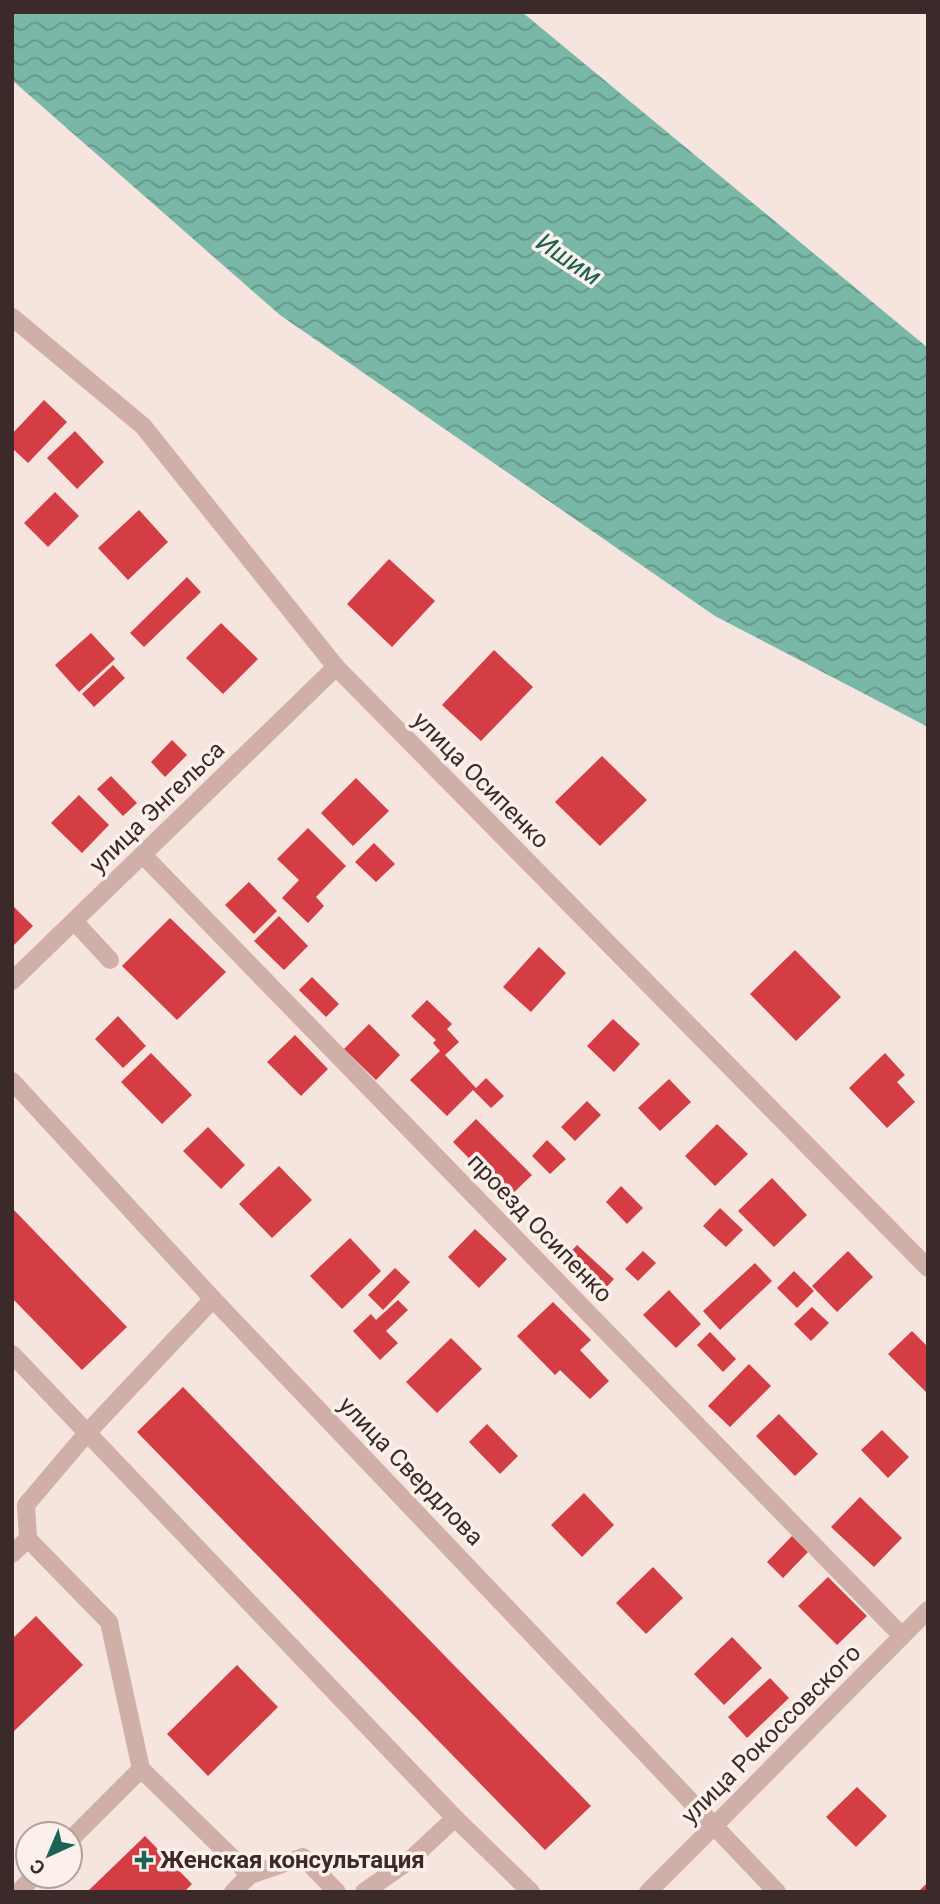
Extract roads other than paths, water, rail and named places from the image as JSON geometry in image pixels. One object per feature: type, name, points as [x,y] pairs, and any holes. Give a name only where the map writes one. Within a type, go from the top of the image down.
[{"type":"street","name":"улица Осипенко","points":[[12,317],[143,426],[336,667],[928,1268]]},
{"type":"street","name":"улица Энгельса","points":[[12,981],[336,667]]},
{"type":"street","name":"проезд Осипенко","points":[[143,855],[902,1636]]},
{"type":"street","points":[[74,921],[110,960]]},
{"type":"street","name":"улица Свердлова","points":[[12,1082],[213,1298],[777,1892]]},
{"type":"street","points":[[213,1298],[87,1433],[26,1505],[28,1539],[109,1622],[141,1769],[250,1875]]},
{"type":"street","points":[[12,1354],[454,1818],[531,1892]]},
{"type":"street","points":[[12,1554],[28,1539]]},
{"type":"street","name":"улица Рокоссовского","points":[[648,1892],[928,1609]]},
{"type":"street","points":[[84,1826],[141,1769]]},
{"type":"street","points":[[364,1892],[410,1860],[454,1818]]},
{"type":"street","points":[[233,1892],[250,1875],[303,1857],[337,1892]]},
{"type":"water","name":"Ишим","points":[[12,12],[522,12],[928,348],[928,727],[715,616],[280,315],[12,80]]},
{"type":"place","name":"Женская консультация","points":[[144,1860]]}]
